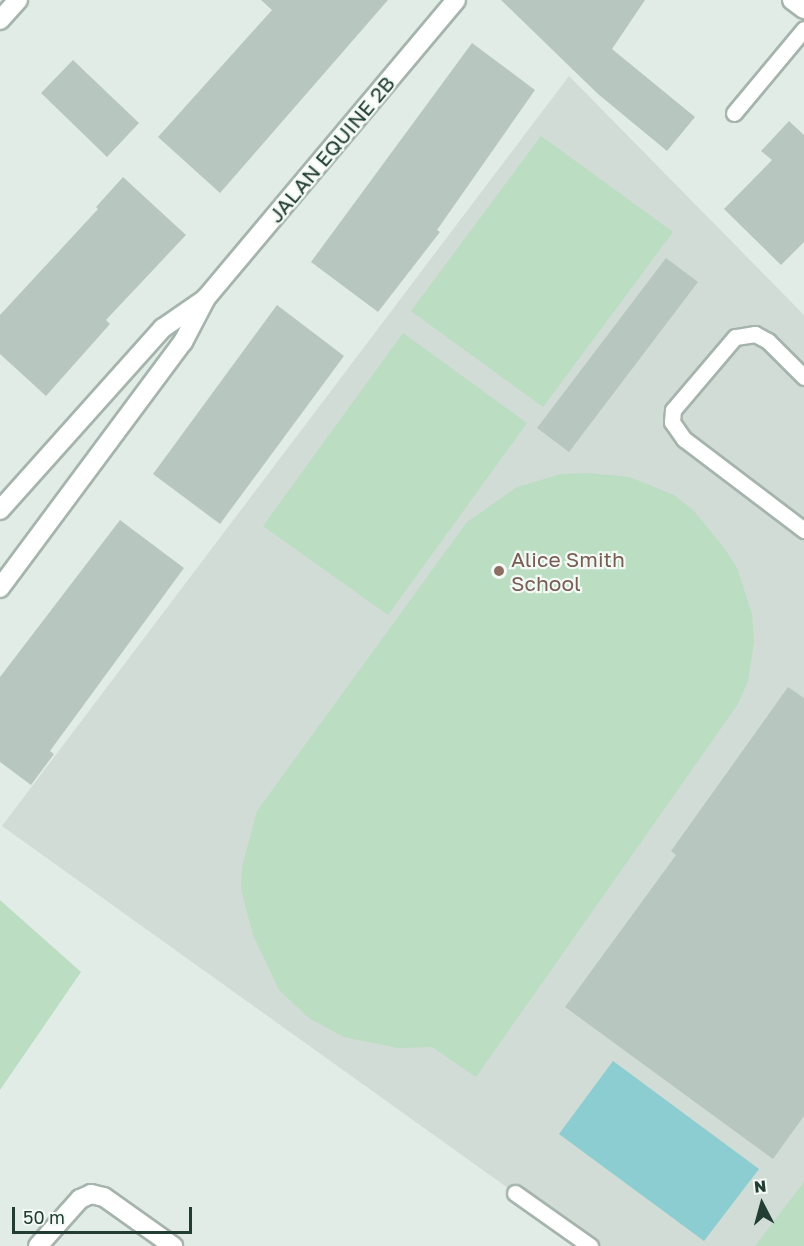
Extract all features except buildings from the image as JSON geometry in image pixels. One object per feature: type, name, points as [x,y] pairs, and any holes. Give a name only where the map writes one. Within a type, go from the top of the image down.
[{"type":"street","points":[[0,20],[18,0]]},
{"type":"street","name":"JALAN EQUINE 2B","points":[[0,588],[183,342],[206,298],[456,0]]},
{"type":"street","points":[[792,0],[804,9]]},
{"type":"street","name":"JALAN EQUINE 2B","points":[[0,510],[163,328],[206,298]]},
{"type":"street","points":[[38,1246],[80,1199],[91,1194],[104,1197],[173,1246]]},
{"type":"lane","points":[[734,113],[804,29]]},
{"type":"lane","points":[[804,377],[768,341],[755,334],[735,337],[673,410],[672,422],[684,439],[804,530]]},
{"type":"lane","points":[[515,1193],[590,1246]]},
{"type":"shaded area","name":"Alice Smith School","points":[[569,76],[804,315],[804,1246],[589,1246],[2,826]]},
{"type":"green space","points":[[541,136],[673,232],[543,407],[411,311]]},
{"type":"green space","points":[[403,333],[527,423],[388,615],[263,526]]},
{"type":"green space","points":[[588,473],[629,477],[674,495],[693,510],[725,549],[737,568],[752,614],[754,642],[748,681],[738,704],[476,1077],[432,1047],[398,1048],[344,1037],[309,1018],[279,990],[253,935],[241,889],[242,867],[257,811],[467,522],[517,487],[561,474]]},
{"type":"green space","points":[[0,900],[81,972],[0,1090]]},
{"type":"green space","points":[[804,1182],[804,1246],[755,1246]]},
{"type":"water","points":[[613,1061],[759,1169],[704,1241],[559,1134]]},
{"type":"place","name":"Alice Smith School","points":[[499,571]]}]
